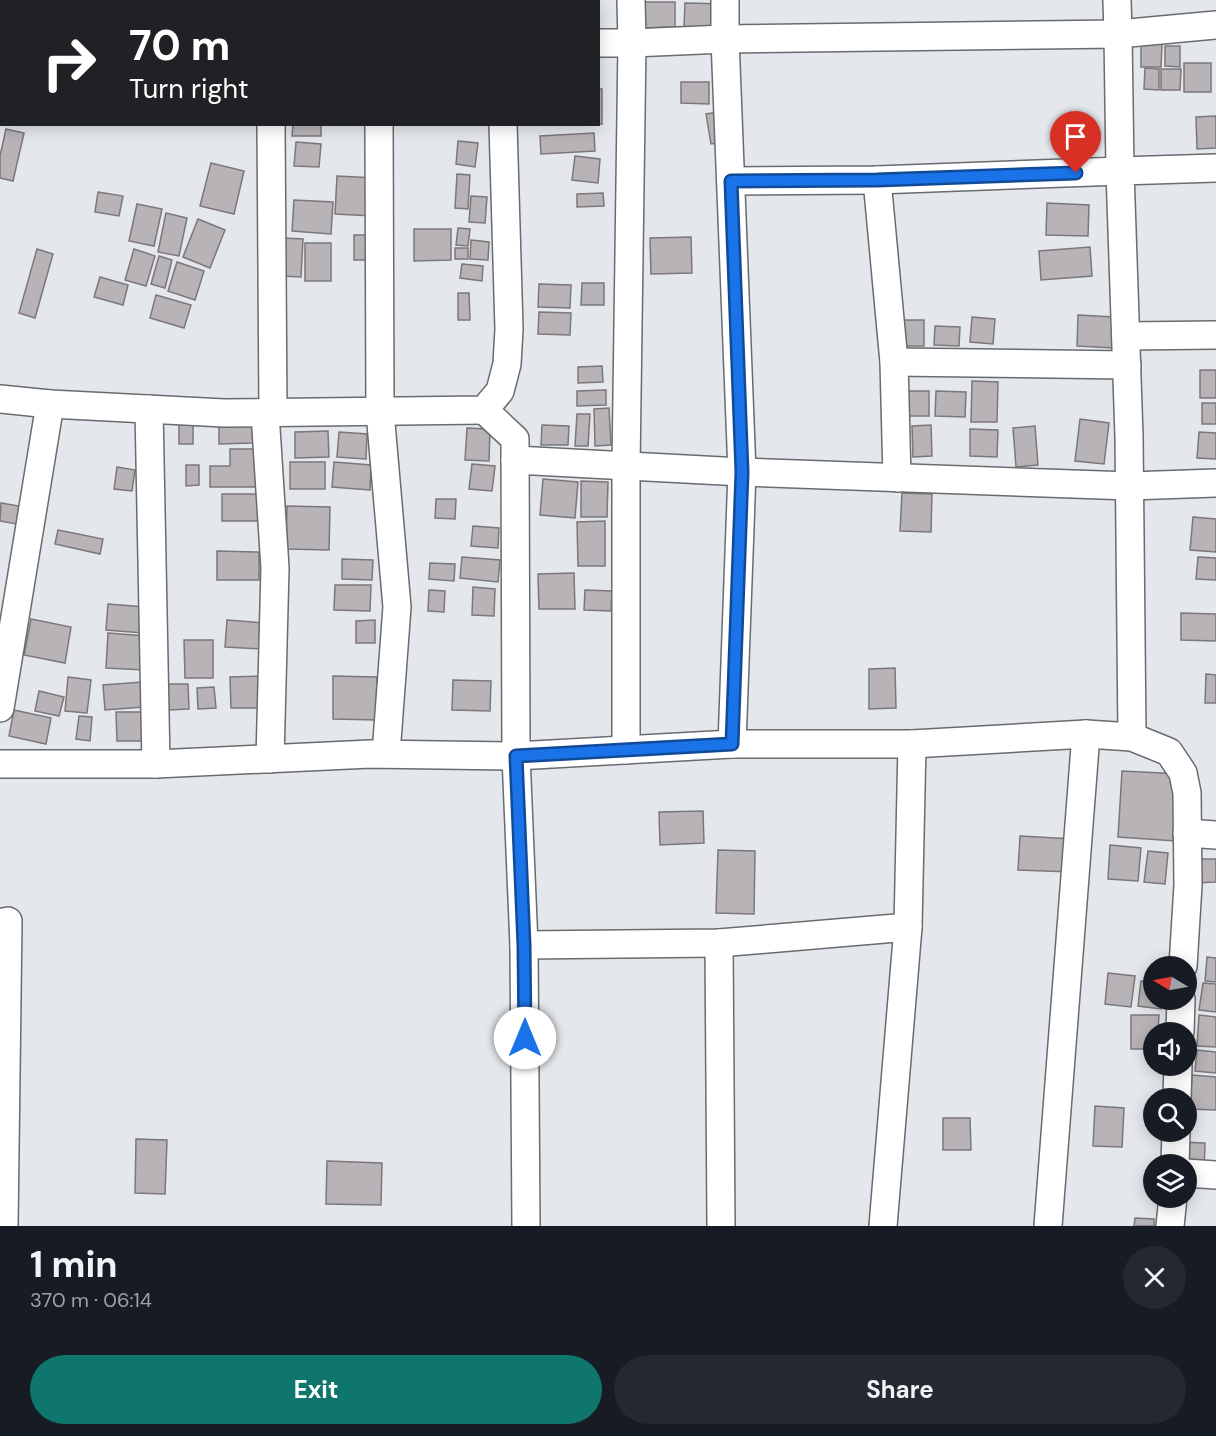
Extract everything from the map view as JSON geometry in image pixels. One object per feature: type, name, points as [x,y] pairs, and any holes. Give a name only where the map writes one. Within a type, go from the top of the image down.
[{"type":"street","points":[[626,750],[626,466],[631,0]]},
{"type":"street","points":[[724,0],[742,472],[732,744]]},
{"type":"street","points":[[1117,0],[1130,486],[1132,737]]},
{"type":"street","points":[[600,43],[725,39],[1118,34],[1216,25]]},
{"type":"street","points":[[270,759],[275,568],[269,413],[271,126]]},
{"type":"street","points":[[379,126],[380,412],[397,607],[386,754]]},
{"type":"street","points":[[484,410],[500,391],[507,364],[509,330],[503,126]]},
{"type":"street","points":[[731,181],[877,180],[1216,168]]},
{"type":"street","points":[[877,180],[894,363],[897,478]]},
{"type":"street","points":[[1126,336],[1216,335]]},
{"type":"street","points":[[894,363],[1127,366]]},
{"type":"street","points":[[0,399],[50,404],[224,413],[484,410],[515,439],[516,756],[524,945],[526,1226]]},
{"type":"street","points":[[0,708],[9,603],[50,404]]},
{"type":"street","points":[[149,408],[156,764]]},
{"type":"street","points":[[515,460],[742,472],[1130,486],[1216,483]]},
{"type":"street","points":[[0,764],[156,764],[386,754],[516,756],[732,744],[912,744],[1086,734],[1132,737],[1169,752],[1183,773],[1187,793],[1188,885],[1184,956]]},
{"type":"street","points":[[1048,1226],[1086,734]]},
{"type":"street","points":[[883,1226],[908,927],[912,744]]},
{"type":"street","points":[[1187,833],[1216,835]]},
{"type":"street","points":[[0,923],[8,921],[4,1226]]},
{"type":"street","points":[[524,945],[719,943],[908,927]]},
{"type":"street","points":[[719,943],[721,1226]]},
{"type":"street","points":[[1197,1174],[1216,1175]]},
{"type":"street","points":[[1170,1226],[1172,1208]]},
{"type":"building","points":[[640,2],[675,2],[675,27],[641,28]]},
{"type":"building","points":[[685,3],[727,4],[726,29],[684,28]]},
{"type":"building","points":[[1141,44],[1162,44],[1161,67],[1141,67]]},
{"type":"building","points":[[1165,46],[1180,46],[1180,67],[1165,66]]},
{"type":"building","points":[[1184,63],[1211,63],[1211,92],[1184,92]]},
{"type":"building","points":[[1145,68],[1159,69],[1159,90],[1144,89]]},
{"type":"building","points":[[1161,69],[1181,69],[1180,90],[1161,90]]},
{"type":"building","points":[[681,82],[709,82],[709,104],[681,103]]},
{"type":"building","points":[[600,89],[602,89],[602,124],[600,124]]},
{"type":"building","points":[[733,110],[737,140],[711,144],[706,114]]},
{"type":"building","points":[[1216,116],[1216,148],[1197,149],[1196,117]]},
{"type":"building","points":[[293,126],[321,126],[321,136],[292,136]]},
{"type":"building","points":[[6,129],[24,133],[13,181],[0,178],[0,156]]},
{"type":"building","points":[[594,133],[595,151],[541,154],[540,136]]},
{"type":"building","points":[[458,141],[478,143],[475,167],[456,164]]},
{"type":"building","points":[[296,142],[321,144],[319,167],[294,166]]},
{"type":"building","points":[[575,156],[600,159],[598,183],[572,180]]},
{"type":"building","points":[[211,163],[244,171],[234,214],[200,206]]},
{"type":"building","points":[[457,174],[470,175],[468,209],[455,208]]},
{"type":"building","points":[[337,176],[375,178],[373,216],[335,214]]},
{"type":"building","points":[[98,192],[123,196],[119,216],[95,212]]},
{"type":"building","points":[[603,193],[604,206],[577,207],[577,194]]},
{"type":"building","points":[[471,196],[487,197],[485,223],[469,222]]},
{"type":"building","points":[[294,200],[333,202],[331,234],[292,231]]},
{"type":"building","points":[[1047,203],[1089,205],[1088,236],[1046,235]]},
{"type":"building","points":[[137,204],[162,209],[154,246],[129,241]]},
{"type":"building","points":[[166,213],[187,218],[179,256],[158,252]]},
{"type":"building","points":[[198,219],[225,230],[210,268],[183,257]]},
{"type":"building","points":[[458,228],[470,229],[468,246],[456,245]]},
{"type":"building","points":[[414,229],[451,229],[451,260],[414,261]]},
{"type":"building","points":[[354,235],[373,235],[373,260],[354,260]]},
{"type":"building","points":[[691,237],[692,273],[651,274],[650,238]]},
{"type":"building","points":[[283,238],[303,239],[301,277],[281,276]]},
{"type":"building","points":[[471,240],[489,242],[488,260],[470,259]]},
{"type":"building","points":[[305,243],[331,243],[331,281],[305,281]]},
{"type":"building","points":[[1090,247],[1092,276],[1041,280],[1039,251]]},
{"type":"building","points":[[455,248],[468,248],[468,259],[455,259]]},
{"type":"building","points":[[37,249],[53,254],[35,318],[19,313]]},
{"type":"building","points":[[134,249],[155,256],[146,286],[125,280]]},
{"type":"building","points":[[159,256],[172,260],[165,288],[151,284]]},
{"type":"building","points":[[177,262],[204,271],[195,300],[168,291]]},
{"type":"building","points":[[462,264],[483,266],[482,281],[460,278]]},
{"type":"building","points":[[100,277],[128,285],[123,305],[94,297]]},
{"type":"building","points":[[582,283],[604,283],[604,305],[581,305]]},
{"type":"building","points":[[539,284],[571,285],[570,308],[538,307]]},
{"type":"building","points":[[458,293],[469,293],[470,320],[458,320]]},
{"type":"building","points":[[156,295],[191,305],[184,328],[150,318]]},
{"type":"building","points":[[539,312],[571,313],[570,335],[538,334]]},
{"type":"building","points":[[1078,315],[1114,317],[1113,348],[1077,346]]},
{"type":"building","points":[[972,317],[995,319],[993,344],[970,342]]},
{"type":"building","points":[[901,320],[924,320],[924,346],[901,346]]},
{"type":"building","points":[[935,326],[960,327],[959,346],[934,345]]},
{"type":"building","points":[[602,366],[603,382],[578,383],[578,367]]},
{"type":"building","points":[[1200,370],[1216,370],[1216,398],[1200,398]]},
{"type":"building","points":[[972,381],[998,382],[997,422],[971,422]]},
{"type":"building","points":[[606,390],[606,405],[577,406],[577,391]]},
{"type":"building","points":[[904,391],[929,391],[929,416],[904,416]]},
{"type":"building","points":[[936,391],[966,392],[965,417],[935,416]]},
{"type":"building","points":[[1202,403],[1216,403],[1216,424],[1202,424]]},
{"type":"building","points":[[609,408],[611,445],[595,446],[594,409]]},
{"type":"building","points":[[577,414],[590,414],[588,446],[575,446]]},
{"type":"building","points":[[179,419],[193,419],[193,444],[179,444]]},
{"type":"building","points":[[1080,419],[1109,423],[1104,464],[1075,461]]},
{"type":"building","points":[[252,425],[253,443],[219,444],[219,426]]},
{"type":"building","points":[[542,425],[569,426],[568,445],[541,445]]},
{"type":"building","points":[[931,425],[932,456],[913,457],[912,426]]},
{"type":"building","points":[[1035,426],[1038,465],[1016,467],[1013,428]]},
{"type":"building","points":[[467,428],[490,429],[489,461],[465,460]]},
{"type":"building","points":[[970,429],[998,430],[997,457],[970,456]]},
{"type":"building","points":[[328,431],[329,457],[295,458],[295,432]]},
{"type":"building","points":[[339,432],[367,434],[366,459],[337,457]]},
{"type":"building","points":[[1199,432],[1216,433],[1216,459],[1197,458]]},
{"type":"building","points":[[230,449],[260,449],[260,487],[210,487],[210,466],[230,466]]},
{"type":"building","points":[[290,462],[325,462],[325,489],[290,489]]},
{"type":"building","points":[[334,462],[371,465],[370,490],[332,487]]},
{"type":"building","points":[[472,464],[495,466],[492,491],[469,489]]},
{"type":"building","points":[[186,465],[199,465],[199,485],[186,486]]},
{"type":"building","points":[[117,467],[135,470],[132,491],[114,489]]},
{"type":"building","points":[[543,479],[578,482],[575,518],[540,515]]},
{"type":"building","points":[[581,481],[608,482],[607,517],[581,517]]},
{"type":"building","points":[[902,493],[932,494],[931,532],[900,531]]},
{"type":"building","points":[[222,494],[259,494],[258,521],[222,521]]},
{"type":"building","points":[[436,499],[456,499],[455,519],[435,518]]},
{"type":"building","points":[[1,503],[25,507],[22,525],[0,521]]},
{"type":"building","points":[[287,506],[330,507],[329,550],[286,549]]},
{"type":"building","points":[[1193,517],[1216,519],[1216,552],[1190,550]]},
{"type":"building","points":[[605,521],[605,566],[578,566],[577,522]]},
{"type":"building","points":[[473,526],[499,528],[498,548],[471,546]]},
{"type":"building","points":[[58,530],[103,539],[100,554],[55,544]]},
{"type":"building","points":[[217,551],[259,552],[259,580],[217,580]]},
{"type":"building","points":[[462,557],[500,560],[498,582],[460,578]]},
{"type":"building","points":[[1198,557],[1216,558],[1216,580],[1196,579]]},
{"type":"building","points":[[342,559],[373,560],[372,580],[342,579]]},
{"type":"building","points":[[430,563],[455,564],[454,581],[429,579]]},
{"type":"building","points":[[574,573],[575,609],[539,609],[538,574]]},
{"type":"building","points":[[335,585],[371,585],[370,611],[334,610]]},
{"type":"building","points":[[473,587],[495,589],[494,616],[472,615]]},
{"type":"building","points":[[429,590],[445,591],[444,612],[428,611]]},
{"type":"building","points":[[585,590],[612,591],[611,611],[584,610]]},
{"type":"building","points":[[108,604],[145,607],[143,633],[106,630]]},
{"type":"building","points":[[1181,613],[1216,614],[1216,641],[1181,640]]},
{"type":"building","points":[[31,619],[71,627],[65,663],[24,655]]},
{"type":"building","points":[[227,620],[265,623],[263,649],[225,647]]},
{"type":"building","points":[[375,620],[375,643],[356,643],[356,621]]},
{"type":"building","points":[[108,633],[146,636],[144,670],[106,668]]},
{"type":"building","points":[[184,640],[213,640],[213,678],[185,678]]},
{"type":"building","points":[[895,668],[896,708],[869,709],[869,669]]},
{"type":"building","points":[[1206,674],[1216,675],[1216,703],[1205,703]]},
{"type":"building","points":[[262,676],[263,708],[231,708],[230,677]]},
{"type":"building","points":[[333,676],[377,677],[376,720],[333,719]]},
{"type":"building","points":[[68,677],[91,680],[87,713],[65,711]]},
{"type":"building","points":[[453,680],[491,681],[490,711],[452,710]]},
{"type":"building","points":[[142,682],[143,707],[105,710],[103,685]]},
{"type":"building","points":[[166,684],[188,684],[189,709],[167,710]]},
{"type":"building","points":[[214,687],[216,708],[198,709],[197,688]]},
{"type":"building","points":[[39,691],[64,697],[59,716],[35,711]]},
{"type":"building","points":[[14,710],[51,718],[46,744],[9,736]]},
{"type":"building","points":[[116,712],[145,712],[145,741],[117,741]]},
{"type":"building","points":[[79,716],[92,717],[90,741],[76,739]]},
{"type":"building","points":[[1122,771],[1181,774],[1176,841],[1118,837]]},
{"type":"building","points":[[703,811],[704,843],[660,845],[659,812]]},
{"type":"building","points":[[1020,836],[1073,839],[1071,872],[1018,870]]},
{"type":"building","points":[[1110,845],[1141,848],[1138,881],[1108,879]]},
{"type":"building","points":[[718,850],[755,851],[754,914],[716,913]]},
{"type":"building","points":[[1148,851],[1168,853],[1165,884],[1144,882]]},
{"type":"building","points":[[1194,859],[1216,859],[1216,882],[1195,883]]},
{"type":"building","points":[[1207,957],[1216,958],[1216,982],[1205,981]]},
{"type":"building","points":[[1108,973],[1135,976],[1131,1007],[1105,1004]]},
{"type":"building","points":[[1141,981],[1143,981],[1143,1007],[1138,1006]]},
{"type":"building","points":[[1203,983],[1216,984],[1216,1012],[1199,1010]]},
{"type":"building","points":[[1131,1015],[1159,1015],[1159,1022],[1143,1022],[1143,1049],[1131,1049]]},
{"type":"building","points":[[1199,1015],[1216,1017],[1216,1047],[1197,1046]]},
{"type":"building","points":[[1197,1050],[1216,1052],[1216,1073],[1197,1071]]},
{"type":"building","points":[[1192,1076],[1216,1077],[1216,1110],[1197,1109],[1197,1088],[1191,1088]]},
{"type":"building","points":[[1095,1106],[1124,1108],[1122,1147],[1093,1146]]},
{"type":"building","points":[[943,1118],[970,1118],[971,1150],[943,1150]]},
{"type":"building","points":[[136,1139],[167,1140],[165,1194],[135,1193]]},
{"type":"building","points":[[1181,1142],[1205,1143],[1204,1171],[1197,1171],[1197,1154],[1183,1154]]},
{"type":"building","points":[[327,1161],[382,1163],[381,1205],[326,1204]]},
{"type":"building","points":[[1135,1218],[1154,1219],[1154,1226],[1134,1226]]},
{"type":"route","points":[[525,1038],[524,945],[516,756],[732,744],[742,472],[731,181],[877,180],[1076,173]]}]
